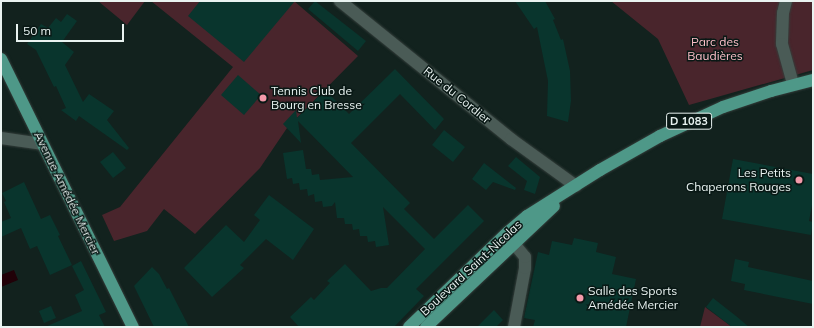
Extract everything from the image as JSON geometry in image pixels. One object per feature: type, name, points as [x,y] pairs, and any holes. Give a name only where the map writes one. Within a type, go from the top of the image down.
[{"type":"main road","name":"Avenue Amédée Mercier","points":[[1,59],[133,327]]},
{"type":"main road","name":"Boulevard Saint-Nicolas","points":[[409,327],[508,232],[527,216],[626,155],[684,124],[723,107],[792,84],[813,80]]},
{"type":"main road","name":"Boulevard Saint-Nicolas","points":[[426,327],[576,186]]},
{"type":"street","name":"Rue du Cordier","points":[[340,1],[511,139],[576,186]]},
{"type":"street","points":[[786,1],[783,13],[782,44],[792,84]]},
{"type":"street","points":[[1,138],[42,144]]},
{"type":"street","points":[[514,244],[524,257],[525,268],[514,327]]},
{"type":"green space","points":[[98,1],[145,1],[127,25]]},
{"type":"green space","name":"Tennis Club de Bourg en Bresse","points":[[151,1],[294,1],[358,56],[287,128],[260,168],[195,234],[164,209],[147,231],[114,241],[102,215],[120,207],[233,67]]},
{"type":"green space","name":"Parc des Baudières","points":[[611,1],[813,1],[813,70],[689,105],[658,39]]},
{"type":"green space","points":[[705,307],[732,327],[700,327]]},
{"type":"shaded area","points":[[14,270],[18,280],[1,287],[1,275]]},
{"type":"building","points":[[200,1],[295,1],[244,62],[188,16]]},
{"type":"building","points":[[315,1],[366,41],[358,51],[308,9]]},
{"type":"building","points":[[515,1],[545,1],[555,19],[553,20],[561,40],[563,39],[570,71],[571,101],[568,122],[547,116],[548,81],[537,27],[534,29]]},
{"type":"building","points":[[67,14],[77,21],[62,42],[74,52],[65,65],[83,102],[89,94],[114,111],[107,120],[129,148],[127,150],[79,116],[76,121],[61,110],[66,108],[56,86],[54,87],[36,50],[27,44],[41,24],[48,28],[56,18],[61,22]]},
{"type":"building","points":[[395,69],[444,119],[435,130],[400,94],[351,143],[410,203],[404,209],[434,239],[468,205],[484,221],[416,289],[424,296],[394,327],[299,327],[290,317],[311,297],[314,300],[330,283],[327,281],[345,264],[371,291],[387,288],[425,249],[383,207],[389,245],[376,247],[375,241],[368,242],[367,236],[360,236],[359,229],[353,230],[352,224],[345,224],[344,218],[337,218],[335,202],[332,206],[323,207],[322,201],[315,202],[314,194],[308,196],[307,189],[300,190],[299,183],[293,184],[292,178],[287,179],[283,153],[303,150],[306,169],[311,169],[312,175],[319,174],[320,180],[353,177],[298,121],[301,143],[283,124],[296,110],[297,118],[325,90],[349,114]]},
{"type":"building","points":[[238,75],[261,95],[244,115],[221,95]]},
{"type":"building","points":[[444,130],[465,147],[453,162],[432,145]]},
{"type":"building","points":[[113,152],[126,168],[113,178],[100,162]]},
{"type":"building","points":[[516,157],[540,177],[535,194],[524,190],[527,181],[508,166]]},
{"type":"building","points":[[733,159],[813,174],[813,200],[809,221],[813,222],[811,235],[722,219]]},
{"type":"building","points":[[484,163],[516,188],[515,190],[493,182],[486,190],[472,179]]},
{"type":"building","points":[[24,182],[41,219],[50,215],[72,265],[50,275],[37,246],[30,249],[21,228],[1,237],[1,222],[11,218],[2,193]]},
{"type":"building","points":[[269,195],[314,229],[293,260],[266,239],[240,265],[244,268],[212,297],[184,268],[226,225],[244,242],[260,220],[254,215]]},
{"type":"building","name":"Salle des Sports Amédée Mercier","points":[[574,238],[598,243],[596,252],[616,257],[612,274],[636,279],[626,327],[533,327],[535,320],[524,318],[538,252],[549,255],[552,241],[572,245]]},
{"type":"building","points":[[735,259],[749,262],[748,267],[813,281],[813,304],[744,290],[745,284],[731,281]]},
{"type":"building","points":[[81,261],[106,312],[99,315],[105,327],[45,327],[82,311],[75,295],[84,290],[72,266]]},
{"type":"building","points":[[152,267],[159,274],[167,289],[169,288],[189,327],[154,327],[134,286]]},
{"type":"building","points":[[713,298],[749,327],[732,327],[706,307]]},
{"type":"building","points":[[51,306],[56,318],[44,323],[39,311]]},
{"type":"building","points":[[494,310],[503,320],[496,327],[477,327]]},
{"type":"place","name":"Tennis Club de Bourg en Bresse","points":[[263,98]]},
{"type":"place","name":"Les Petits Chaperons Rouges","points":[[799,180]]},
{"type":"place","name":"Salle des Sports Amédée Mercier","points":[[580,298]]}]
